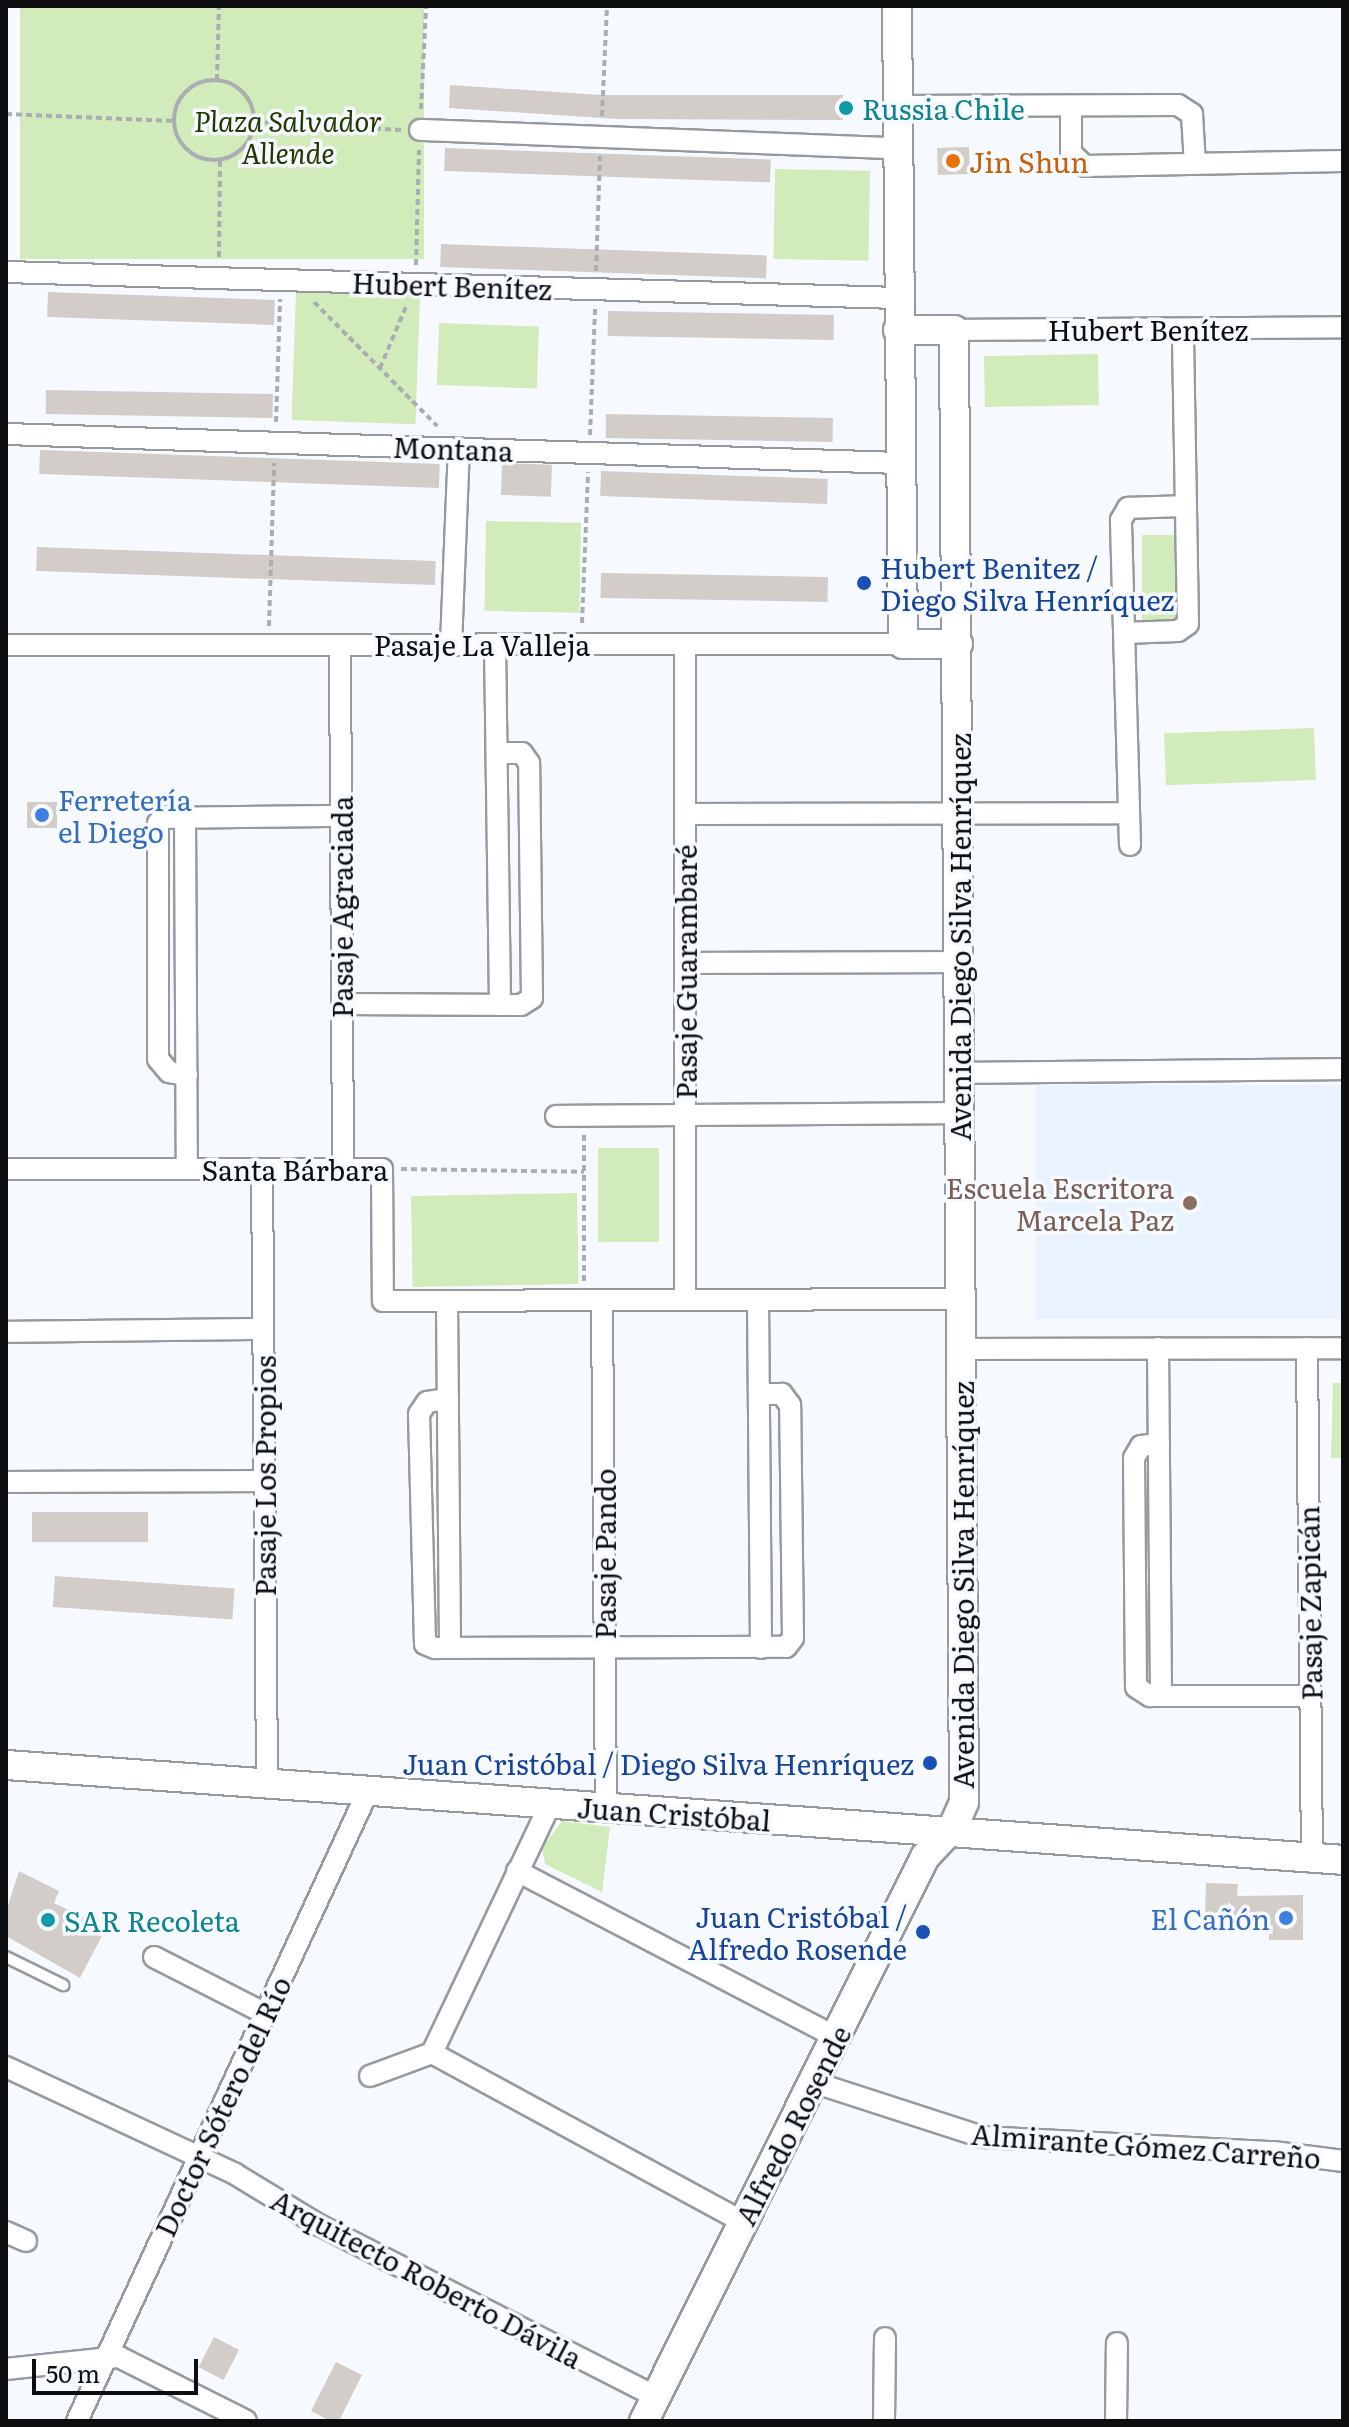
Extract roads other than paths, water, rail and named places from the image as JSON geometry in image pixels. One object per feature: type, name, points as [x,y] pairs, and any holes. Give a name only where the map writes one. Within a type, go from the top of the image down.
[{"type":"street","points":[[897,6],[903,644]]},
{"type":"street","points":[[897,106],[1183,106],[1193,120],[1195,164]]},
{"type":"street","points":[[1071,106],[1071,153],[1080,165],[1343,161]]},
{"type":"street","points":[[420,130],[897,148]]},
{"type":"street","name":"Hubert Benítez","points":[[6,272],[898,298]]},
{"type":"street","name":"Hubert Benítez","points":[[954,330],[1343,327]]},
{"type":"street","points":[[1124,633],[1178,631],[1188,624],[1183,329]]},
{"type":"street","points":[[898,330],[954,330]]},
{"type":"street","name":"Avenida Diego Silva Henríquez","points":[[946,1833],[964,1802],[954,330]]},
{"type":"street","name":"Montana","points":[[6,434],[900,463]]},
{"type":"street","points":[[451,645],[459,448]]},
{"type":"street","points":[[1130,845],[1124,512],[1186,506]]},
{"type":"street","points":[[495,644],[500,1005]]},
{"type":"street","name":"Pasaje La Valleja","points":[[6,645],[958,644]]},
{"type":"street","name":"Pasaje Agraciada","points":[[340,645],[343,1169]]},
{"type":"street","name":"Pasaje Guarambaré","points":[[685,645],[685,1300]]},
{"type":"street","points":[[342,1004],[526,1004],[532,994],[529,763],[522,753],[497,753]]},
{"type":"street","points":[[685,814],[1129,813]]},
{"type":"street","points":[[187,1075],[164,1069],[158,1053],[158,823],[185,818],[340,816]]},
{"type":"street","points":[[185,818],[187,1169]]},
{"type":"street","points":[[685,963],[960,962]]},
{"type":"street","points":[[960,1073],[1343,1069]]},
{"type":"street","points":[[556,1116],[960,1113]]},
{"type":"street","name":"Santa Bárbara","points":[[6,1169],[382,1169],[383,1301],[447,1301]]},
{"type":"street","name":"Pasaje Los Propios","points":[[262,1169],[267,1783]]},
{"type":"street","points":[[450,1648],[447,1301],[961,1299]]},
{"type":"street","name":"Pasaje Pando","points":[[593,1300],[606,1808]]},
{"type":"street","points":[[758,1300],[761,1648]]},
{"type":"street","points":[[6,1332],[263,1329]]},
{"type":"street","points":[[1158,1348],[1159,1444],[1141,1446],[1134,1458],[1134,1681],[1144,1696],[1310,1696]]},
{"type":"street","name":"Pasaje Zapicán","points":[[1307,1348],[1312,1858]]},
{"type":"street","points":[[961,1349],[1343,1348]]},
{"type":"street","points":[[448,1399],[427,1402],[419,1414],[425,1644],[450,1648],[761,1648],[790,1645],[790,1405],[782,1394],[759,1394]]},
{"type":"street","points":[[6,1482],[264,1481]]},
{"type":"street","name":"Juan Cristóbal","points":[[6,1765],[1343,1860]]},
{"type":"street","name":"Doctor Sótero del Río","points":[[77,2421],[368,1791]]},
{"type":"street","points":[[370,2076],[432,2053],[550,1804]]},
{"type":"street","name":"Alfredo Rosende","points":[[650,2409],[925,1857],[946,1833]]},
{"type":"street","points":[[517,1871],[836,2037]]},
{"type":"street","points":[[154,1957],[266,2014]]},
{"type":"street","points":[[432,2053],[743,2222]]},
{"type":"street","name":"Arquitecto Roberto Dávila","points":[[6,2067],[199,2157],[650,2409]]},
{"type":"street","name":"Almirante Gómez Carreño","points":[[813,2082],[982,2137],[1273,2152],[1343,2161]]},
{"type":"street","points":[[6,2232],[26,2241]]},
{"type":"street","points":[[884,2421],[885,2338]]},
{"type":"street","points":[[1116,2421],[1117,2343]]},
{"type":"street","points":[[6,2369],[106,2356],[128,2359],[246,2421]]},
{"type":"lane","points":[[6,1957],[63,1985]]},
{"type":"place","name":"Russia Chile","points":[[846,108]]},
{"type":"place","name":"Jin Shun","points":[[953,161]]},
{"type":"place","name":"Hubert Benitez / Diego Silva Henríquez","points":[[864,583]]},
{"type":"place","name":"Ferretería el Diego","points":[[42,815]]},
{"type":"place","name":"Escuela Escritora Marcela Paz","points":[[1190,1203]]},
{"type":"place","name":"Juan Cristóbal / Diego Silva Henríquez","points":[[930,1763]]},
{"type":"place","name":"El Cañón","points":[[1286,1918]]},
{"type":"place","name":"SAR Recoleta","points":[[48,1920]]},
{"type":"place","name":"Juan Cristóbal / Alfredo Rosende","points":[[923,1932]]},
{"type":"park label","name":"Plaza Salvador Allende","points":[[288,136]]}]
